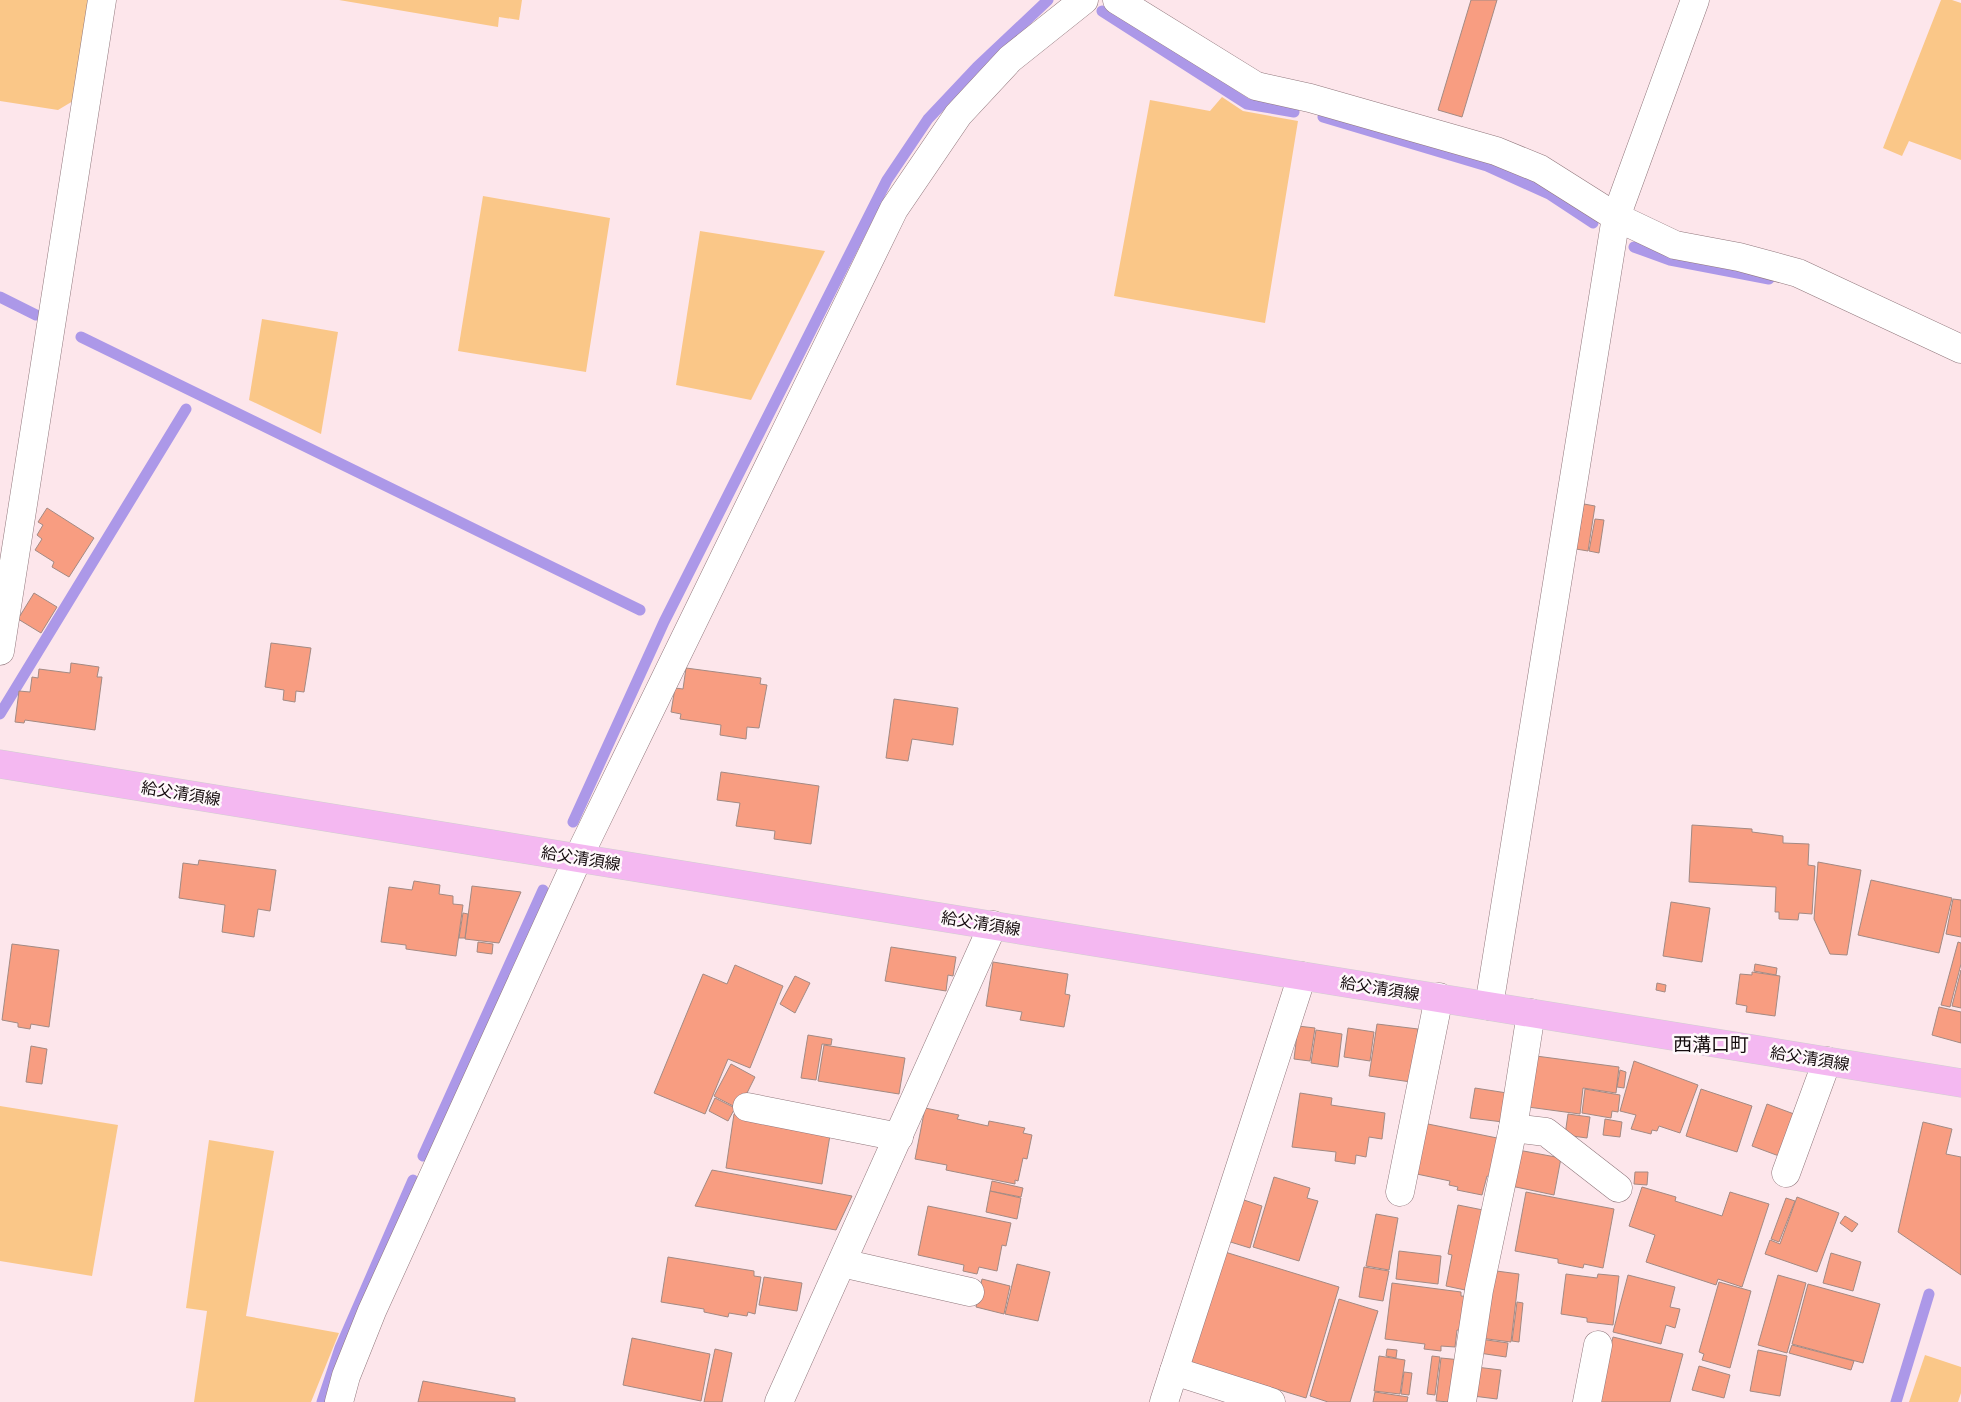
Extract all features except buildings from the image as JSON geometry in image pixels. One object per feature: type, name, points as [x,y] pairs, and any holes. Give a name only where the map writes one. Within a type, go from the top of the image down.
[{"type":"main road","name":"給父清須線","points":[[0,764],[1961,1083]]},
{"type":"street","points":[[0,651],[102,0]]},
{"type":"street","points":[[339,1402],[346,1376],[372,1311],[578,858],[894,209],[958,115],[1010,60],[1084,0]]},
{"type":"street","points":[[1117,0],[1256,86],[1310,98],[1496,151],[1540,168],[1616,217],[1675,245],[1739,257],[1798,273],[1961,349]]},
{"type":"street","points":[[1489,1006],[1616,217],[1695,0]]},
{"type":"street","points":[[779,1402],[993,925]]},
{"type":"street","points":[[1164,1402],[1302,976]]},
{"type":"street","points":[[1400,1192],[1439,998]]},
{"type":"street","points":[[1462,1402],[1480,1290],[1513,1128],[1531,1013]]},
{"type":"street","points":[[1786,1173],[1826,1060]]},
{"type":"street","points":[[747,1107],[899,1137]]},
{"type":"street","points":[[1513,1128],[1546,1132],[1618,1188]]},
{"type":"street","points":[[842,1263],[970,1292]]},
{"type":"street","points":[[1587,1402],[1598,1345]]},
{"type":"street","points":[[1174,1371],[1271,1402]]},
{"type":"shaded area","points":[[0,0],[89,0],[73,101],[58,110],[0,101]]},
{"type":"shaded area","points":[[339,0],[522,0],[519,20],[499,17],[498,27]]},
{"type":"shaded area","points":[[1941,0],[1952,0],[1961,3],[1961,160],[1909,141],[1902,156],[1883,148]]},
{"type":"shaded area","points":[[1222,97],[1243,111],[1298,121],[1265,323],[1114,296],[1150,100],[1210,111]]},
{"type":"shaded area","points":[[483,196],[610,218],[586,372],[458,351]]},
{"type":"shaded area","points":[[700,231],[825,251],[751,400],[676,385]]},
{"type":"shaded area","points":[[262,319],[338,332],[321,434],[249,400]]},
{"type":"shaded area","points":[[0,1106],[118,1125],[92,1276],[0,1261]]},
{"type":"shaded area","points":[[209,1140],[274,1151],[246,1316],[339,1333],[311,1402],[194,1402],[207,1311],[186,1308]]},
{"type":"shaded area","points":[[1925,1355],[1961,1367],[1961,1393],[1958,1402],[1909,1402]]},
{"type":"waterway","points":[[573,822],[664,622],[887,180],[928,119],[977,67],[1048,0]]},
{"type":"waterway","points":[[1102,11],[1247,104],[1294,112]]},
{"type":"waterway","points":[[1323,117],[1487,166],[1549,194],[1593,223]]},
{"type":"waterway","points":[[1634,247],[1670,260],[1769,279]]},
{"type":"waterway","points":[[0,297],[36,315]]},
{"type":"waterway","points":[[81,337],[640,610]]},
{"type":"waterway","points":[[0,714],[186,409]]},
{"type":"waterway","points":[[423,1156],[543,890]]},
{"type":"waterway","points":[[322,1402],[340,1348],[413,1180]]},
{"type":"waterway","points":[[1896,1402],[1929,1294]]},
{"type":"district","name":"西溝口町","points":[[1711,1044]]}]
